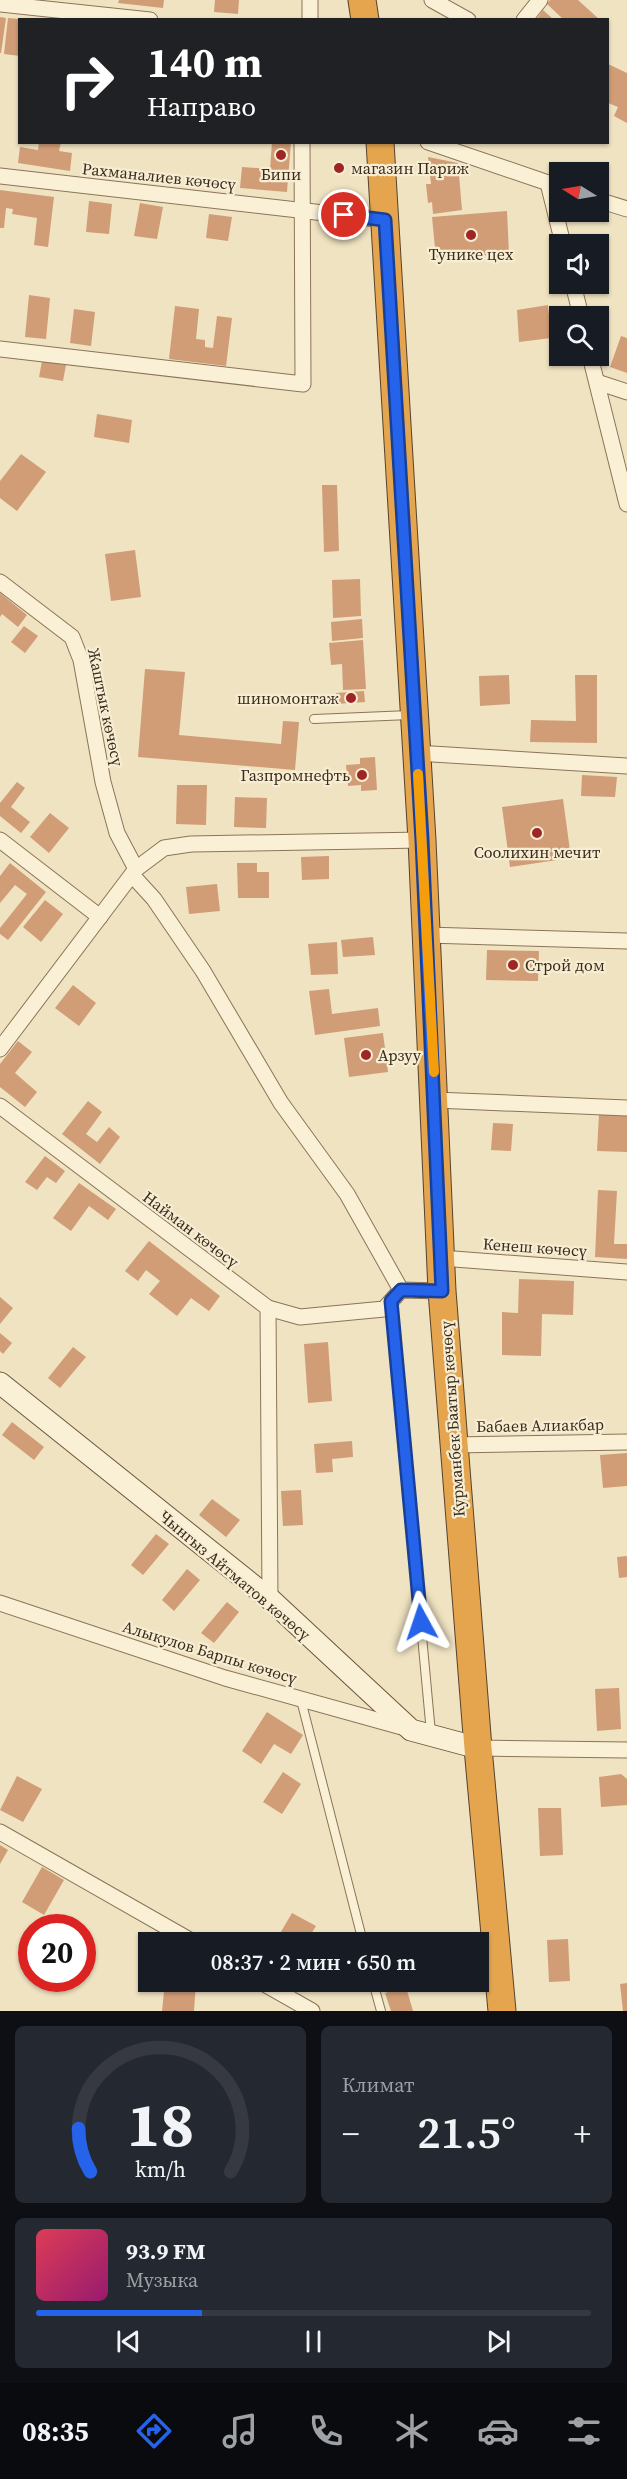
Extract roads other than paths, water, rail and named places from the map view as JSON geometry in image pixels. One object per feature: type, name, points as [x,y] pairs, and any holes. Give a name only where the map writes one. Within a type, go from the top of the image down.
[{"type":"highway","points":[[362,0],[365,18]]},
{"type":"highway","name":"Курманбек Баатыр көчөсү","points":[[380,144],[422,840],[442,1291],[478,1748],[502,2011]]},
{"type":"main road","name":"Чынгыз Айтматов көчөсү","points":[[0,1383],[270,1599],[411,1730],[478,1748]]},
{"type":"street","points":[[309,0],[310,18]]},
{"type":"street","points":[[432,0],[464,18]]},
{"type":"street","points":[[526,18],[540,0]]},
{"type":"street","points":[[0,4],[131,18]]},
{"type":"street","points":[[0,349],[303,384],[302,144]]},
{"type":"street","points":[[434,144],[549,182]]},
{"type":"street","name":"Рахманалиев көчөсү","points":[[0,176],[385,220]]},
{"type":"street","points":[[609,203],[627,209]]},
{"type":"street","points":[[593,366],[627,504]]},
{"type":"street","points":[[597,382],[627,392]]},
{"type":"street","name":"Жаштык көчөсү","points":[[0,582],[72,637],[81,660],[103,782],[117,833],[134,872],[203,971],[281,1103],[347,1194],[392,1300]]},
{"type":"street","points":[[416,753],[627,766]]},
{"type":"street","points":[[0,840],[100,917]]},
{"type":"street","points":[[0,1049],[134,872],[164,848],[191,844],[422,840]]},
{"type":"street","points":[[427,935],[627,941]]},
{"type":"street","points":[[435,1100],[627,1108]]},
{"type":"street","name":"Найман көчөсү","points":[[0,1106],[268,1308],[300,1317],[442,1291]]},
{"type":"street","name":"Кенеш көчөсү","points":[[441,1258],[627,1272]]},
{"type":"street","points":[[268,1308],[270,1599]]},
{"type":"street","name":"Бабаев Алиакбар","points":[[454,1445],[627,1442]]},
{"type":"street","name":"Алыкулов Барпы көчөсү","points":[[0,1603],[225,1678],[411,1730]]},
{"type":"street","points":[[478,1748],[627,1750]]},
{"type":"street","points":[[0,1832],[175,1932]]},
{"type":"street","points":[[279,1992],[312,2011]]},
{"type":"lane","points":[[314,719],[414,715]]},
{"type":"lane","points":[[392,1300],[432,1737]]},
{"type":"lane","points":[[300,1699],[360,1932]]},
{"type":"lane","points":[[376,1992],[381,2011]]},
{"type":"place","name":"Бипи","points":[[281,155]]},
{"type":"place","name":"магазин Париж","points":[[339,168]]},
{"type":"place","name":"Тунике цех","points":[[471,235]]},
{"type":"place","name":"шиномонтаж","points":[[351,698]]},
{"type":"place","name":"Газпромнефть","points":[[362,775]]},
{"type":"place","name":"Соолихин мечит","points":[[537,833]]},
{"type":"place","name":"Строй дом","points":[[513,965]]},
{"type":"place","name":"Арзуу","points":[[366,1055]]}]
